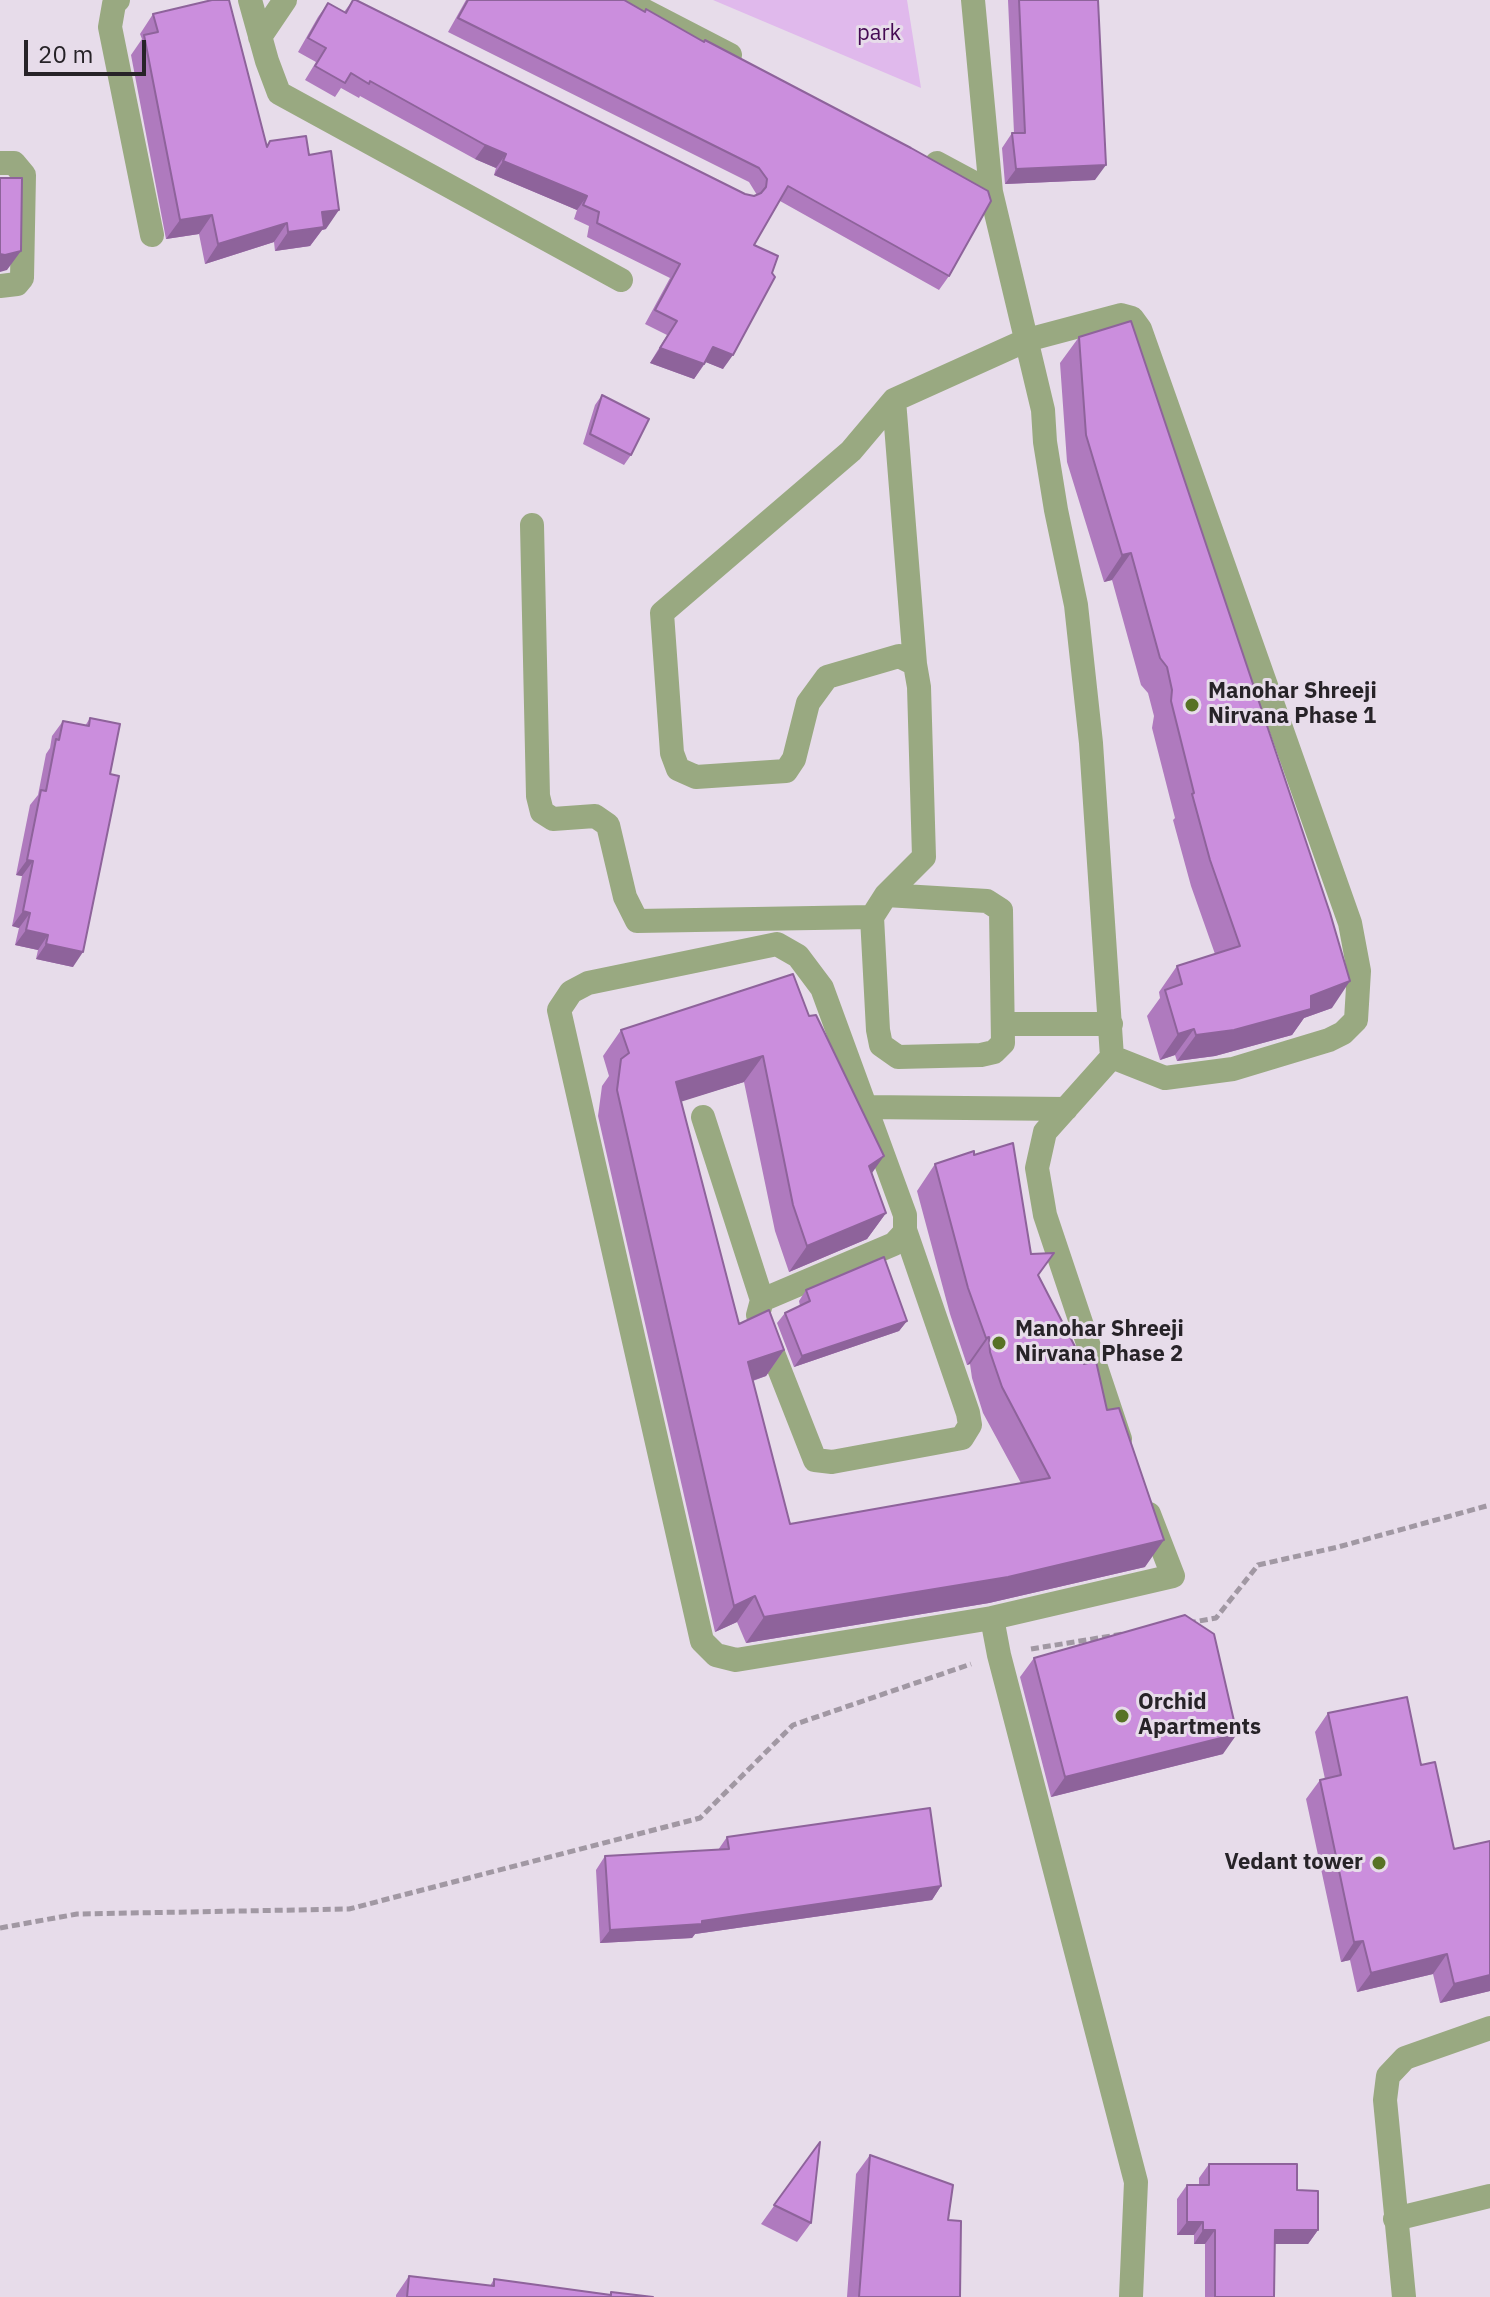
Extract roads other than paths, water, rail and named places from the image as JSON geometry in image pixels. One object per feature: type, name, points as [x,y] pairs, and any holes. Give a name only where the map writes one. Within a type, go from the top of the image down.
[{"type":"street","points":[[118,0],[114,4],[110,27],[152,235]]},
{"type":"street","points":[[250,0],[279,93],[621,280]]},
{"type":"street","points":[[260,37],[285,0]]},
{"type":"street","points":[[624,0],[751,66]]},
{"type":"street","points":[[973,0],[991,192],[1043,410],[1056,510],[1076,605],[1091,743],[1111,1024],[1112,1057],[1045,1132],[1037,1168],[1045,1215],[1131,1467]]},
{"type":"street","points":[[921,155],[991,192]]},
{"type":"street","points":[[0,163],[14,163],[24,175],[22,278],[17,284],[0,286]]},
{"type":"street","points":[[915,664],[899,656],[827,677],[808,703],[794,759],[786,771],[696,777],[678,769],[672,753],[662,613],[851,451],[894,400],[1027,340],[1121,315],[1132,318],[1140,329],[1350,923],[1359,971],[1356,1020],[1343,1033],[1329,1040],[1233,1069],[1165,1078],[1112,1057]]},
{"type":"street","points":[[886,895],[987,901],[1001,910],[1003,1043],[994,1052],[898,1057],[881,1045],[878,1030],[872,917],[886,895],[924,857],[919,687],[894,400]]},
{"type":"street","points":[[532,525],[538,796],[542,812],[553,819],[595,816],[608,825],[625,897],[637,921],[872,917]]},
{"type":"street","points":[[703,1117],[762,1300],[758,1315],[815,1460],[832,1462],[962,1438],[970,1425],[905,1230],[905,1215],[822,988],[798,956],[777,944],[588,983],[571,992],[559,1010],[702,1641],[716,1655],[736,1660],[992,1618],[1173,1576],[1141,1495]]},
{"type":"street","points":[[1003,1024],[1111,1024]]},
{"type":"street","points":[[865,1107],[1066,1109]]},
{"type":"street","points":[[762,1300],[894,1244],[905,1230]]},
{"type":"street","points":[[992,1618],[1136,2182],[1131,2297]]},
{"type":"street","points":[[1404,2297],[1385,2100],[1388,2076],[1405,2058],[1490,2028]]},
{"type":"street","points":[[1395,2219],[1490,2196]]},
{"type":"place","name":"Manohar Shreeji Nirvana Phase 1","points":[[1192,705]]},
{"type":"place","name":"Manohar Shreeji Nirvana Phase 2","points":[[999,1343]]},
{"type":"place","name":"Orchid Apartments","points":[[1122,1716]]},
{"type":"place","name":"Vedant tower","points":[[1379,1863]]},
{"type":"park label","name":"park","points":[[879,34]]}]
